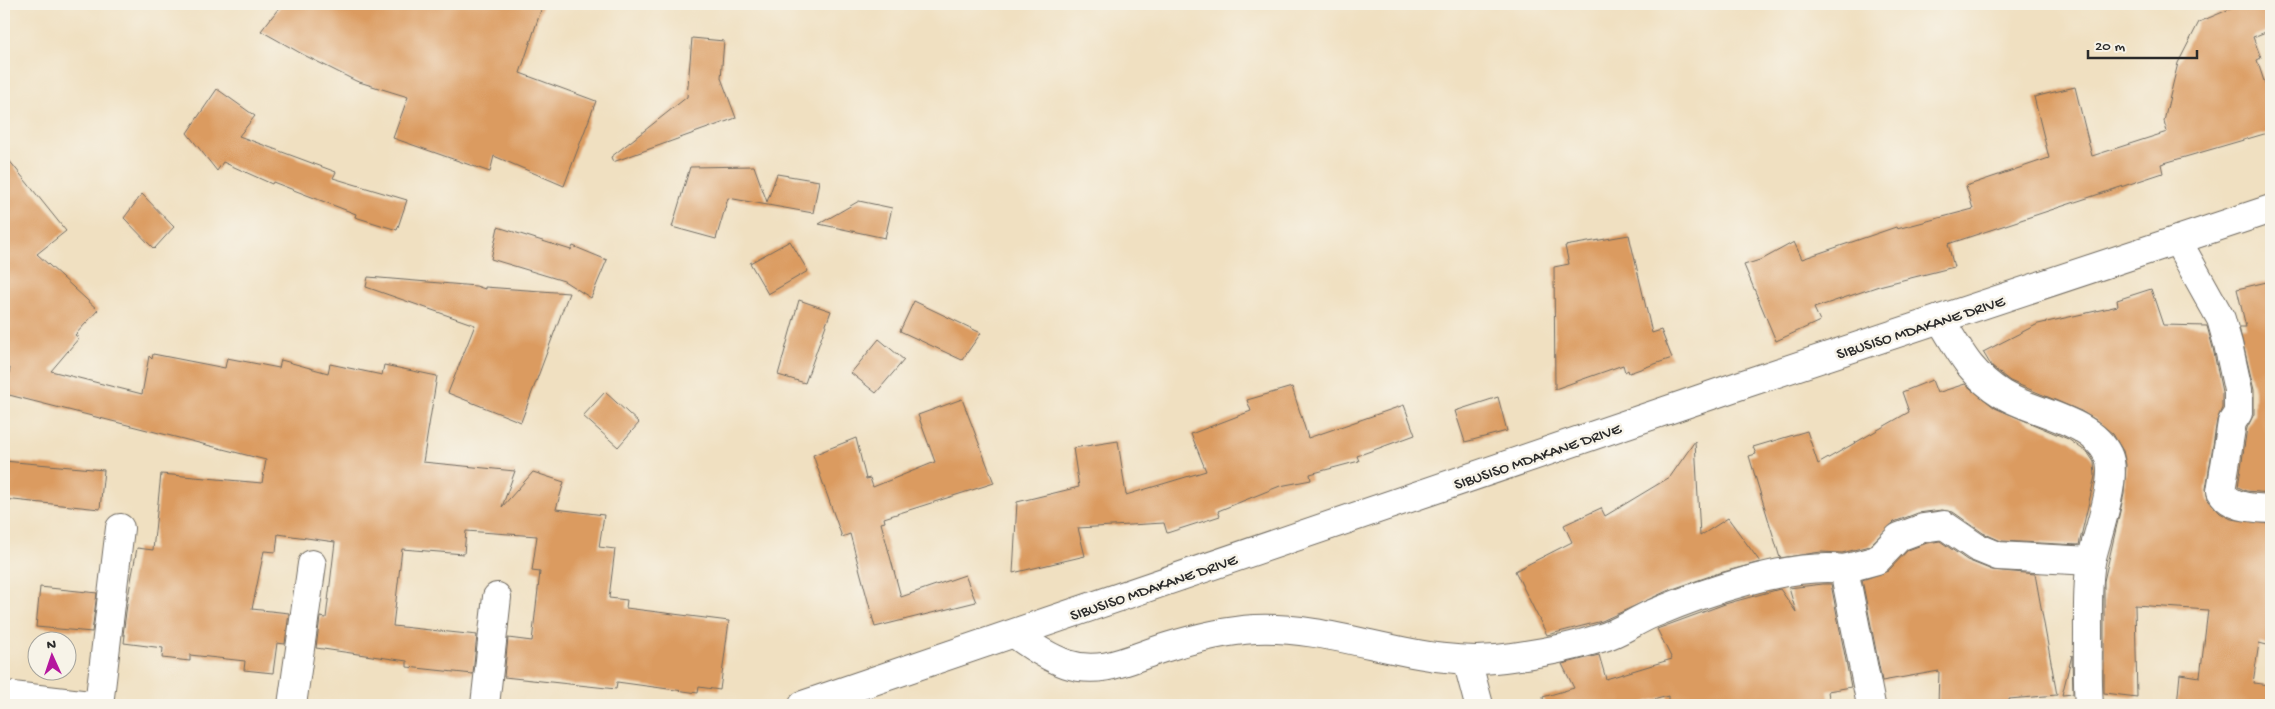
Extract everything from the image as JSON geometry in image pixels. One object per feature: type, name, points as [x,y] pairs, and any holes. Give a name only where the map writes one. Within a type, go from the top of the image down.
[{"type":"street","name":"SIBUSISO MDAKANE DRIVE","points":[[803,705],[1940,319],[2271,209]]},
{"type":"street","points":[[2177,240],[2221,319],[2238,390],[2238,414],[2232,422],[2221,492],[2226,500],[2234,504],[2271,509]]},
{"type":"street","points":[[1940,319],[1972,371],[2003,394],[2064,420],[2090,435],[2103,446],[2109,456],[2111,470],[2108,492],[2091,561],[2088,582],[2089,705]]},
{"type":"street","points":[[1014,634],[1036,650],[1067,664],[1091,668],[1114,666],[1165,648],[1225,631],[1283,628],[1422,656],[1467,660],[1510,658],[1603,638],[1652,614],[1709,593],[1764,577],[1802,570],[1844,569],[1877,560],[1899,537],[1923,528],[1944,525],[1976,547],[1998,556],[2091,561]]},
{"type":"street","points":[[99,705],[120,528]]},
{"type":"street","points":[[292,705],[312,564]]},
{"type":"street","points":[[1844,569],[1871,705]]},
{"type":"street","points":[[485,705],[498,597]]},
{"type":"street","points":[[1467,660],[1479,705]]},
{"type":"street","points":[[4,695],[90,705]]},
{"type":"building","points":[[282,4],[543,4],[520,73],[596,101],[564,186],[494,156],[490,172],[393,138],[408,97],[356,81],[261,31]]},
{"type":"building","points":[[2242,4],[2271,4],[2271,30],[2253,37],[2261,58],[2257,60],[2271,102],[2271,132],[2161,164],[2163,173],[1948,244],[1954,267],[1879,286],[1814,308],[1820,321],[1776,341],[1744,265],[1763,259],[1794,242],[1802,259],[1896,227],[1897,229],[1973,209],[1966,186],[2049,158],[2034,97],[2075,87],[2092,156],[2167,132],[2164,121],[2178,63],[2199,22]]},
{"type":"building","points":[[692,38],[724,41],[721,78],[736,118],[613,162],[611,157],[687,97]]},
{"type":"building","points":[[217,89],[255,116],[239,136],[336,172],[333,178],[407,200],[397,230],[355,217],[356,214],[273,182],[272,184],[223,162],[217,171],[187,133]]},
{"type":"building","points":[[4,154],[66,231],[37,254],[98,310],[75,335],[79,338],[51,371],[142,394],[149,356],[152,359],[153,354],[225,368],[227,358],[279,368],[281,360],[328,373],[330,364],[382,375],[384,365],[437,376],[423,462],[515,471],[502,507],[533,472],[564,482],[556,509],[604,515],[599,547],[615,549],[609,598],[627,600],[626,608],[729,621],[720,690],[699,687],[698,693],[617,682],[616,689],[504,677],[508,638],[532,641],[540,572],[532,571],[537,536],[466,531],[464,554],[402,549],[393,626],[477,635],[473,674],[407,667],[407,661],[316,648],[320,617],[326,618],[335,542],[278,534],[276,552],[264,551],[252,609],[289,613],[285,644],[277,643],[273,673],[244,670],[245,661],[190,655],[190,661],[162,658],[163,648],[124,643],[125,635],[123,635],[128,597],[137,548],[153,550],[161,474],[262,483],[266,460],[5,394],[10,368],[4,369]]},
{"type":"building","points":[[754,166],[767,202],[777,174],[819,181],[813,213],[728,198],[716,239],[672,227],[690,167]]},
{"type":"building","points":[[142,194],[174,227],[154,249],[124,218]]},
{"type":"building","points":[[859,201],[892,208],[885,238],[819,224]]},
{"type":"building","points":[[498,227],[571,250],[573,246],[607,260],[591,298],[564,281],[491,259]]},
{"type":"building","points":[[1629,235],[1652,333],[1661,330],[1672,358],[1629,373],[1628,370],[1625,372],[1623,365],[1555,389],[1554,267],[1569,264],[1565,246]]},
{"type":"building","points":[[790,241],[808,271],[768,294],[750,263]]},
{"type":"building","points":[[368,277],[476,286],[485,289],[485,287],[569,293],[521,422],[448,393],[475,325],[366,287]]},
{"type":"building","points":[[2271,281],[2271,493],[2246,491],[2238,487],[2247,428],[2254,414],[2254,390],[2239,327],[2246,327],[2237,289]]},
{"type":"building","points":[[2151,289],[2163,325],[2207,326],[2213,348],[2222,392],[2222,408],[2217,420],[2206,489],[2208,500],[2220,513],[2231,519],[2271,524],[2271,646],[2259,643],[2253,683],[2271,685],[2271,705],[2177,705],[2180,674],[2200,677],[2208,610],[2135,605],[2137,697],[2104,693],[2104,581],[2124,494],[2126,465],[2123,451],[2113,434],[2096,420],[2081,411],[2010,381],[1992,367],[1983,352],[2038,324],[2118,306],[2117,300]]},
{"type":"building","points":[[799,300],[831,311],[805,383],[778,375]]},
{"type":"building","points":[[914,301],[981,333],[962,360],[900,331]]},
{"type":"building","points":[[879,339],[904,360],[876,393],[851,373]]},
{"type":"building","points":[[1932,380],[1937,393],[1965,384],[1995,408],[2068,439],[2088,453],[2094,462],[2095,476],[2079,545],[2001,541],[1983,533],[1953,512],[1942,510],[1918,513],[1894,522],[1869,546],[1842,553],[1821,552],[1780,558],[1749,456],[1756,454],[1753,447],[1807,431],[1818,464],[1909,412],[1902,392]]},
{"type":"building","points":[[1292,387],[1308,438],[1404,405],[1415,435],[1357,456],[1359,461],[1310,474],[1311,480],[1280,486],[1218,511],[1220,516],[1167,533],[1164,523],[1078,528],[1085,556],[1013,573],[1017,502],[1079,487],[1073,448],[1118,441],[1126,495],[1206,471],[1191,434],[1251,411],[1247,400]]},
{"type":"building","points":[[605,392],[639,423],[618,447],[583,416]]},
{"type":"building","points":[[1498,397],[1507,431],[1465,442],[1455,411]]},
{"type":"building","points":[[962,399],[994,483],[884,518],[885,522],[881,523],[901,597],[965,575],[976,602],[875,627],[850,534],[842,537],[813,455],[856,438],[866,479],[870,478],[873,487],[935,462],[918,415]]},
{"type":"building","points":[[1695,441],[1700,536],[1728,518],[1760,562],[1716,574],[1667,591],[1602,621],[1547,635],[1515,571],[1572,542],[1564,525],[1601,508],[1605,516],[1670,477]]},
{"type":"building","points":[[4,461],[104,470],[100,509],[4,499]]},
{"type":"building","points":[[1940,541],[1967,560],[1992,570],[2035,574],[2057,695],[2009,699],[2010,705],[1938,705],[1939,671],[1882,681],[1862,580],[1888,571],[1908,550],[1927,543]]},
{"type":"building","points":[[1831,584],[1851,687],[1828,691],[1830,705],[1668,705],[1668,696],[1635,705],[1544,705],[1543,697],[1574,688],[1562,664],[1599,655],[1606,679],[1672,659],[1657,629],[1725,604],[1780,589],[1796,612],[1789,588]]},
{"type":"building","points":[[40,587],[97,593],[92,632],[36,627]]},
{"type":"building","points":[[2072,655],[2073,694],[2062,695]]}]
